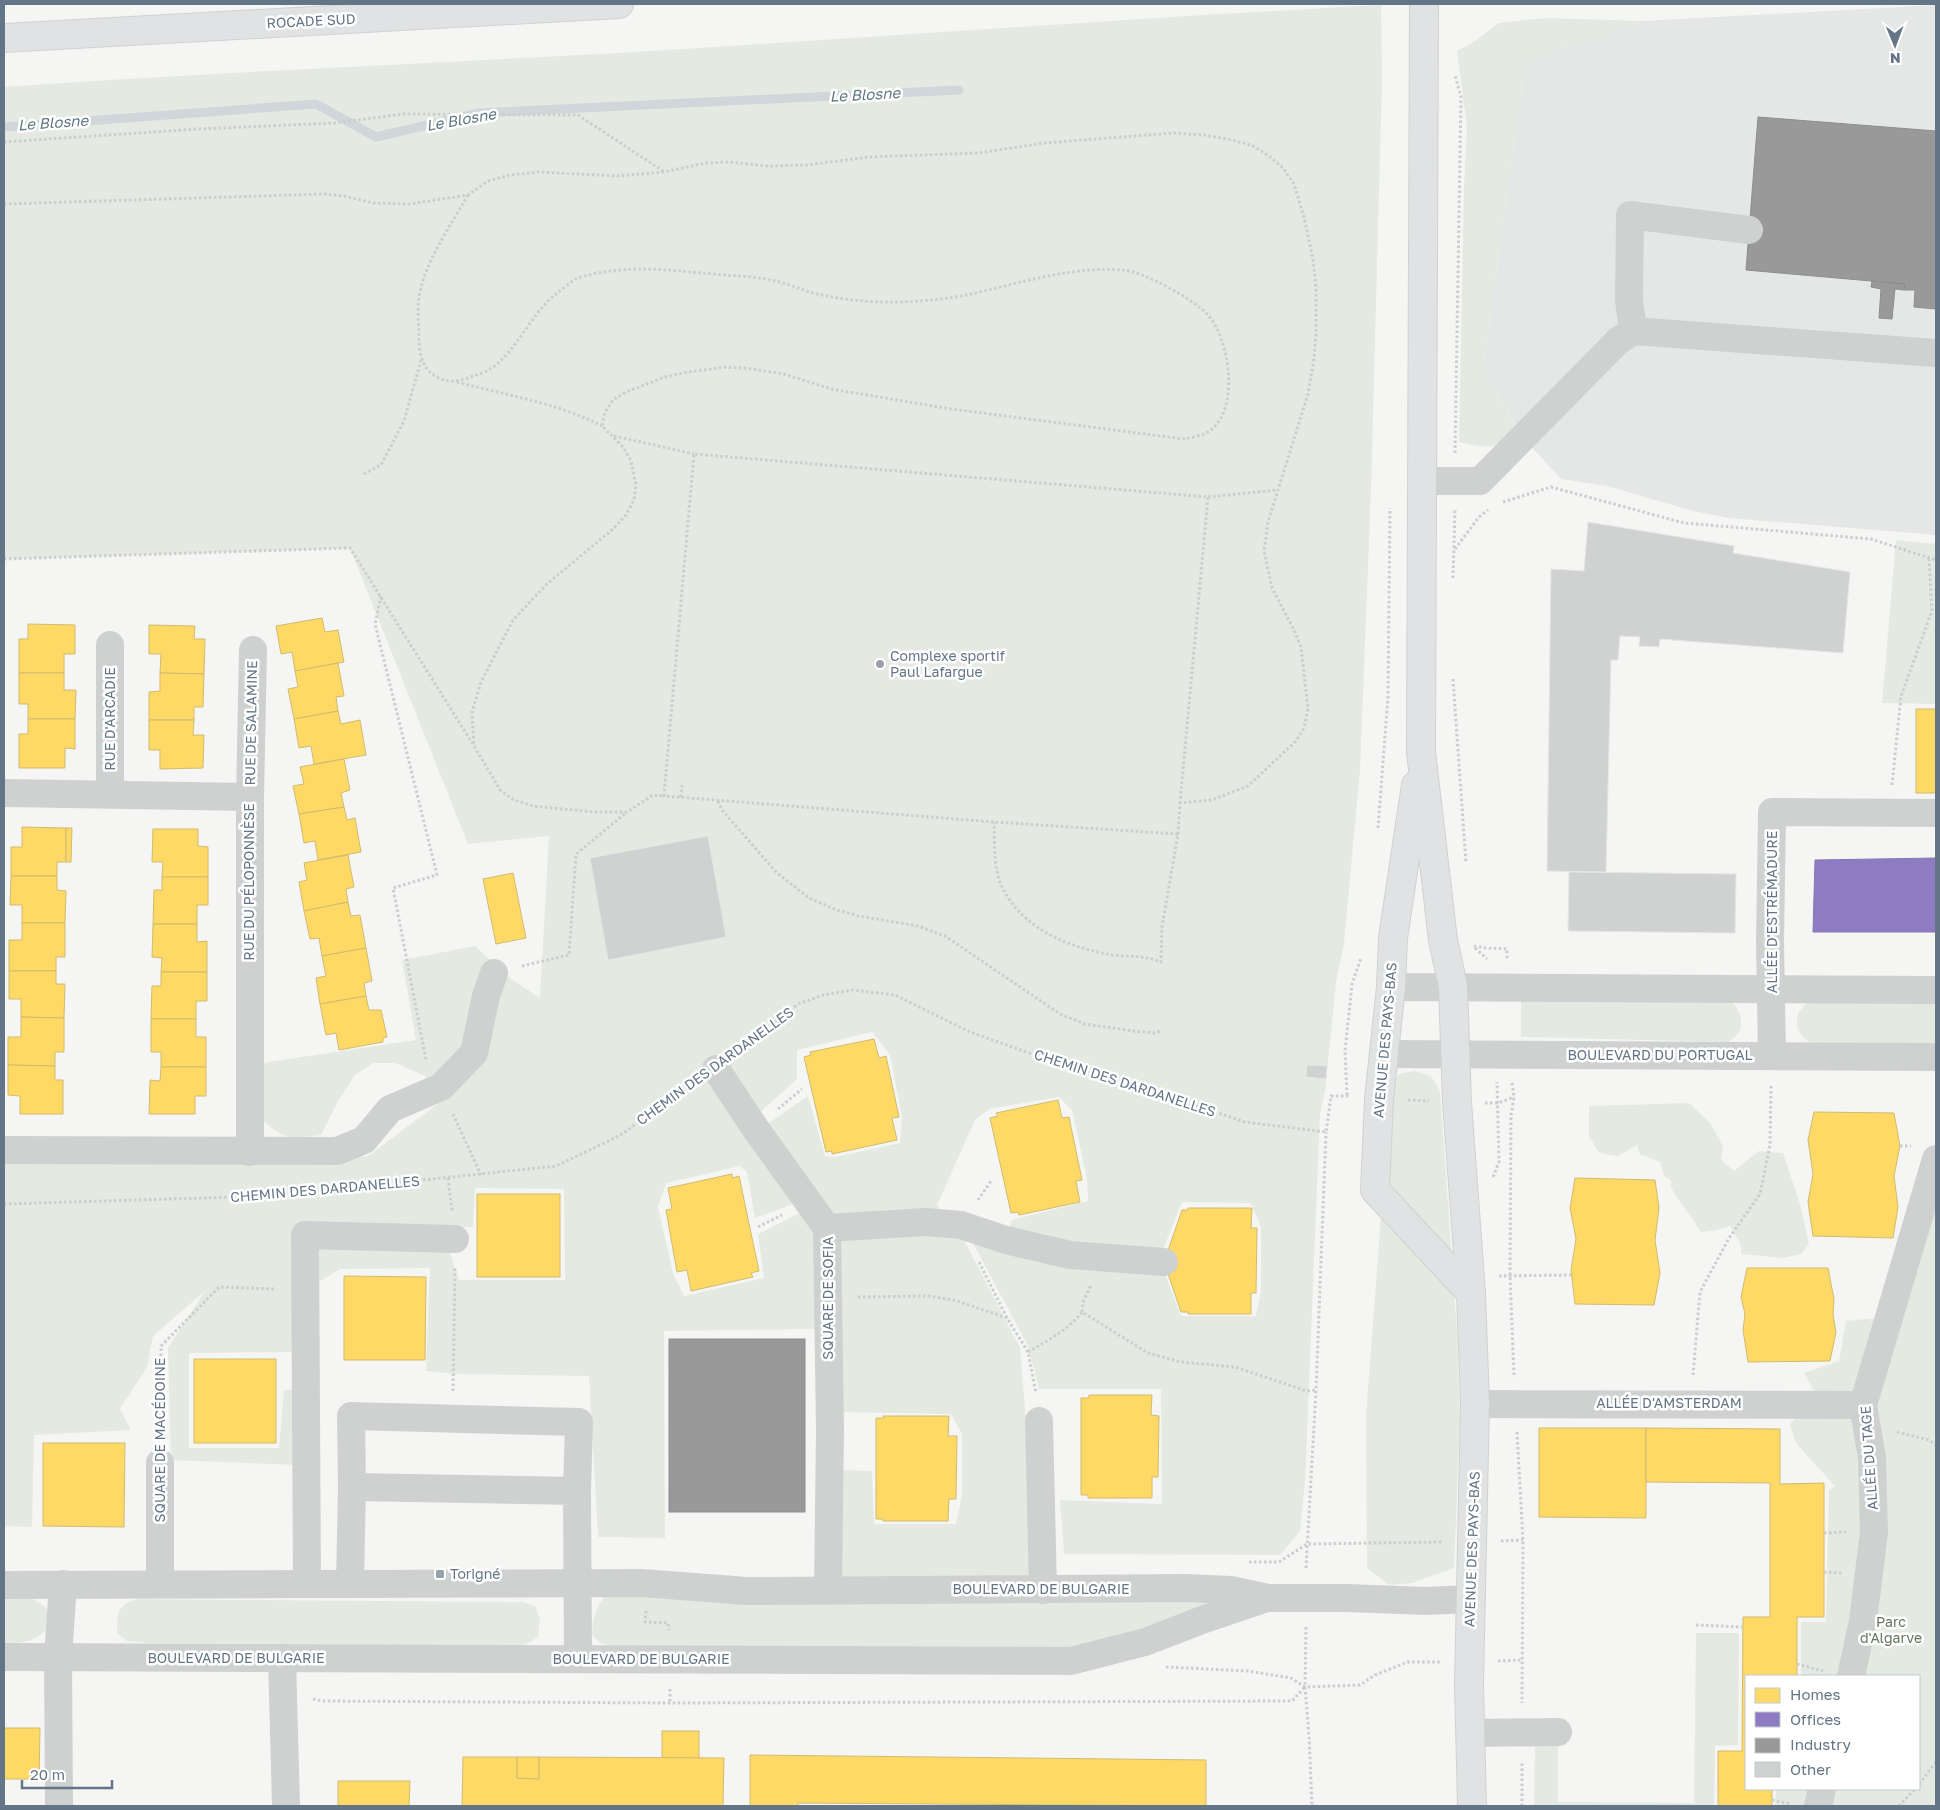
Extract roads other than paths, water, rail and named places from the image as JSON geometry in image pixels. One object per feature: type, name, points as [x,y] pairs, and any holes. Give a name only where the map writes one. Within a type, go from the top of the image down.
[{"type":"main road","name":"ROCADE SUD","points":[[4,38],[619,4]]},
{"type":"main road","name":"AVENUE DES PAYS-BAS","points":[[1424,4],[1421,752],[1443,940],[1453,986],[1457,1102],[1471,1284],[1475,1404],[1469,1662],[1472,1806]]},
{"type":"main road","name":"AVENUE DES PAYS-BAS","points":[[1421,752],[1395,919],[1391,987],[1379,1099],[1375,1190],[1471,1284]]},
{"type":"street","points":[[1633,331],[1628,300],[1630,215],[1749,230]]},
{"type":"street","points":[[1423,481],[1480,481],[1618,341],[1633,331],[1936,353]]},
{"type":"street","name":"RUE D'ARCADIE","points":[[110,645],[110,794]]},
{"type":"street","name":"RUE DE SALAMINE","points":[[250,797],[253,650]]},
{"type":"street","name":"RUE DU PÉLOPONNÈSE","points":[[4,793],[250,797],[250,1152]]},
{"type":"street","name":"ALLÉE D'ESTRÉMADURE","points":[[1772,1056],[1770,925],[1772,812],[1936,813]]},
{"type":"street","points":[[4,1150],[337,1151],[364,1140],[390,1109],[441,1088],[474,1053],[486,996],[494,973]]},
{"type":"street","points":[[1391,987],[1936,990]]},
{"type":"street","name":"BOULEVARD DU PORTUGAL","points":[[1384,1054],[1936,1057]]},
{"type":"street","points":[[716,1069],[755,1128],[827,1228]]},
{"type":"street","name":"ALLÉE DU TAGE","points":[[1851,1675],[1863,1621],[1874,1532],[1872,1458],[1863,1405],[1936,1159]]},
{"type":"street","name":"SQUARE DE SOFIA","points":[[828,1590],[830,1430],[827,1228],[926,1222],[962,1225],[1006,1240],[1070,1255],[1164,1262]]},
{"type":"street","points":[[307,1584],[305,1235],[455,1239]]},
{"type":"street","name":"ALLÉE D'AMSTERDAM","points":[[1475,1404],[1863,1405]]},
{"type":"street","points":[[350,1584],[351,1416],[579,1422],[577,1491],[578,1658]]},
{"type":"street","points":[[1039,1421],[1043,1590]]},
{"type":"street","name":"SQUARE DE MACÉDOINE","points":[[160,1463],[160,1584]]},
{"type":"street","points":[[352,1487],[577,1491]]},
{"type":"street","name":"BOULEVARD DE BULGARIE","points":[[4,1585],[640,1583],[747,1592],[1186,1588],[1231,1590],[1268,1598],[1426,1601],[1470,1599]]},
{"type":"street","points":[[59,1806],[58,1657],[63,1584]]},
{"type":"street","name":"BOULEVARD DE BULGARIE","points":[[4,1657],[1071,1661],[1145,1642],[1202,1620],[1268,1598]]},
{"type":"street","points":[[282,1658],[286,1806]]},
{"type":"street","points":[[1470,1733],[1558,1732]]},
{"type":"street","points":[[1818,1806],[1822,1790]]},
{"type":"waterway","name":"Le Blosne","points":[[4,127],[316,104],[376,137],[479,113],[959,90]]},
{"type":"place","name":"Complexe sportif Paul Lafargue","points":[[880,664]]},
{"type":"place","name":"Torigné","points":[[440,1574]]},
{"type":"park label","name":"Parc d'Algarve","points":[[1891,1630]]}]
